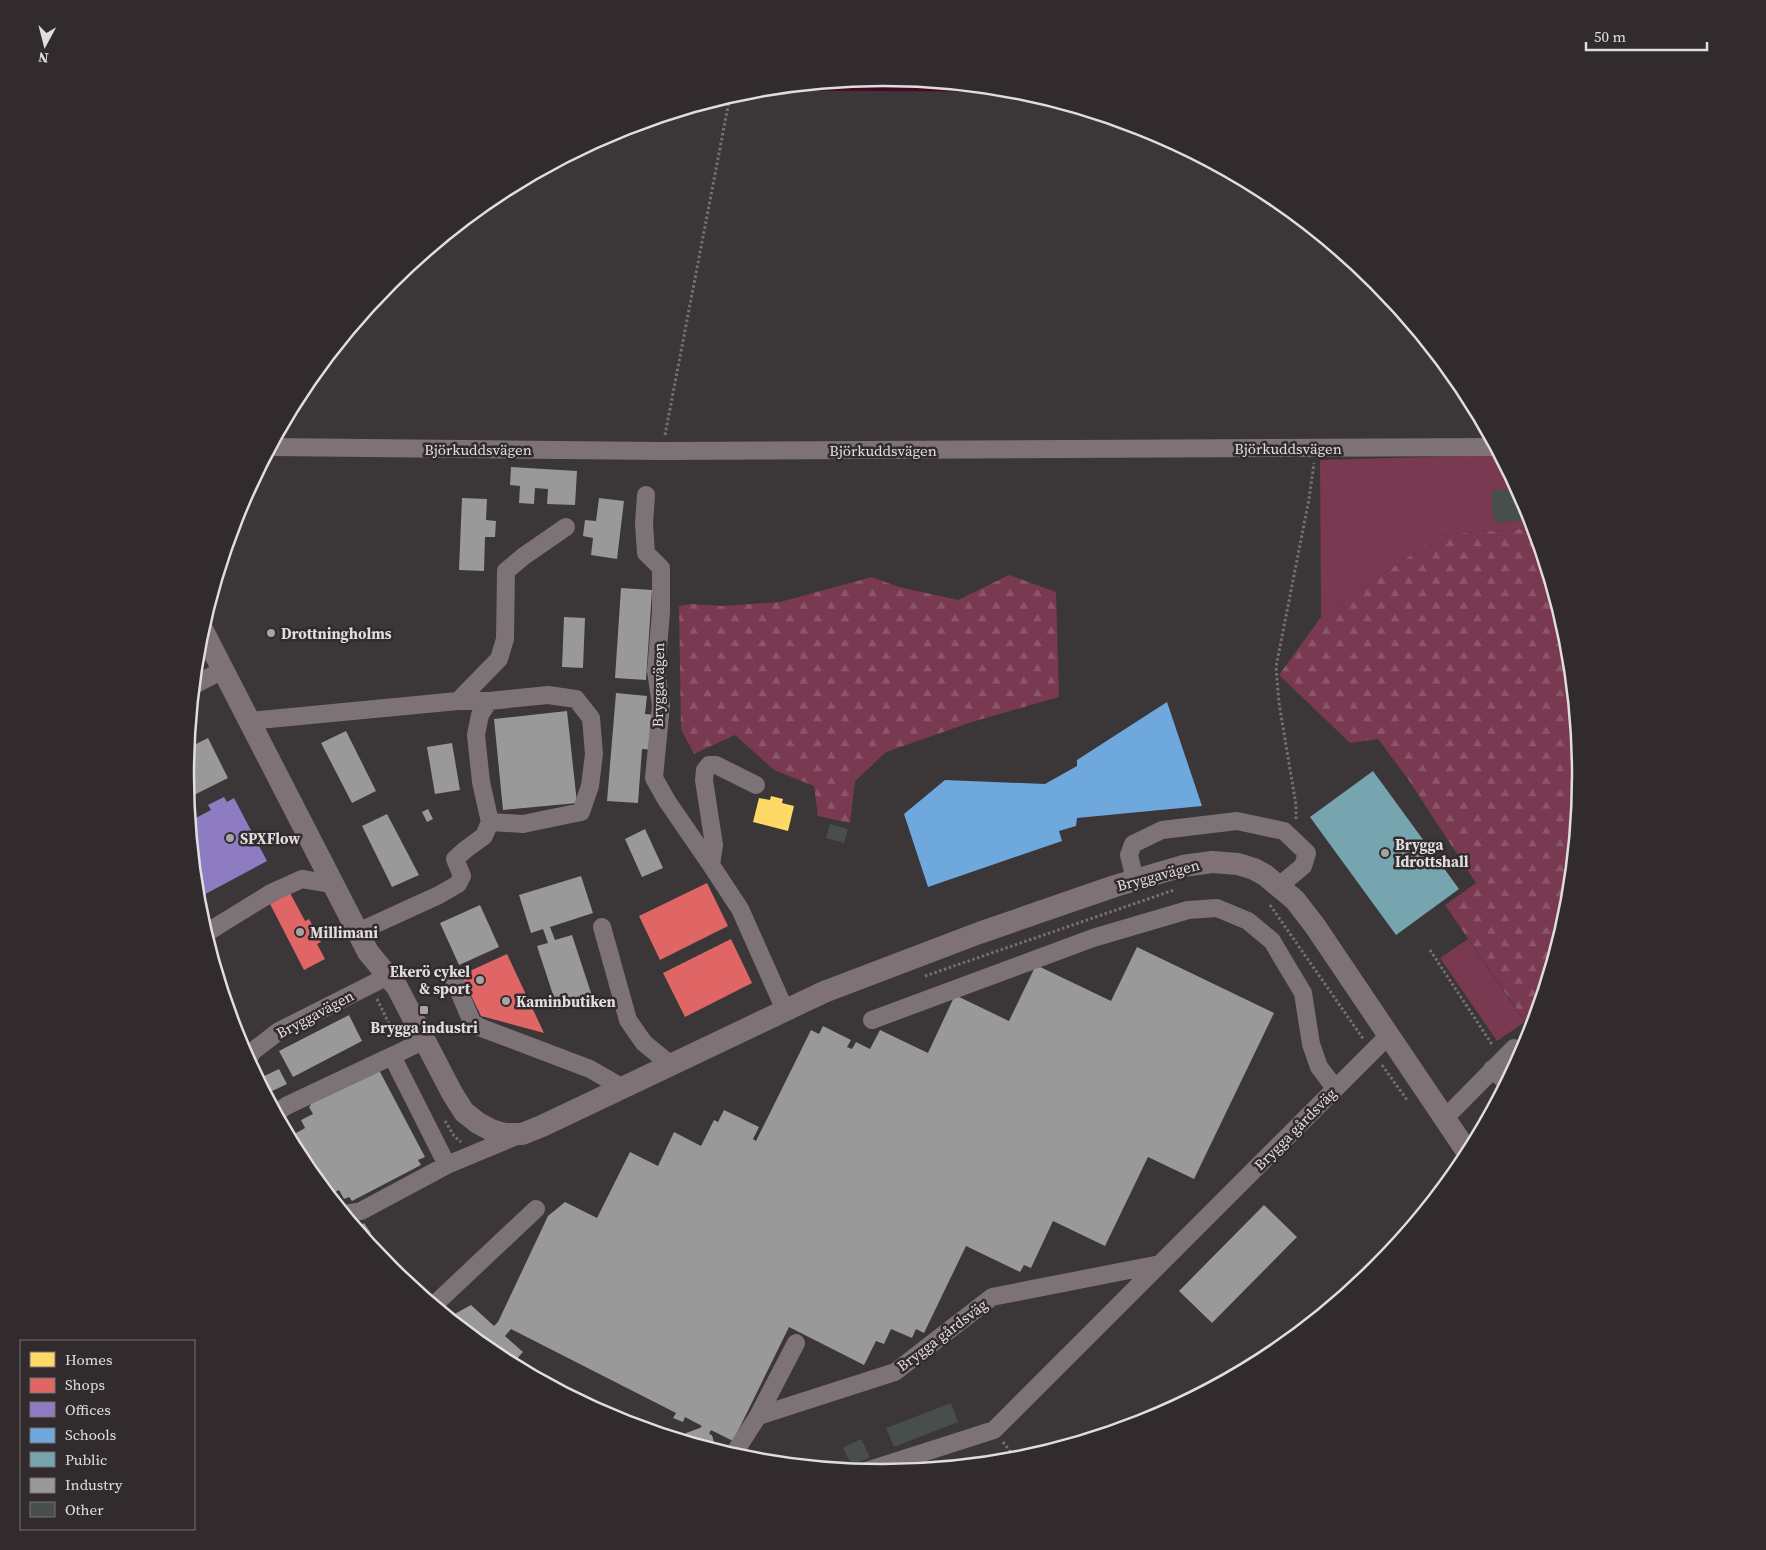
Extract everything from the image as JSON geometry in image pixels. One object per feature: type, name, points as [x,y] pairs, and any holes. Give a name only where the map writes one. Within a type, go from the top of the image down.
[{"type":"main road","name":"Bryggavägen","points":[[207,639],[368,952],[397,987],[464,1112],[491,1130],[505,1134],[522,1134],[542,1126],[824,992],[978,933],[1135,880],[1183,866],[1212,862],[1238,864],[1254,869],[1265,875],[1295,900],[1315,926],[1463,1146]]},
{"type":"street","name":"Björkuddsvägen","points":[[278,447],[662,451],[1488,447]]},
{"type":"street","name":"Bryggavägen","points":[[646,495],[644,523],[646,553],[662,568],[661,612],[656,672],[661,705],[654,778],[667,802],[740,909],[785,1010]]},
{"type":"street","points":[[458,701],[499,659],[506,639],[506,571],[566,527]]},
{"type":"street","points":[[201,681],[223,670]]},
{"type":"street","points":[[249,721],[458,701],[489,701],[548,695],[576,700],[591,718],[594,754],[590,786],[581,812],[523,824],[490,822]]},
{"type":"street","points":[[358,932],[439,895],[458,884],[462,876],[455,859],[484,836],[490,822],[481,782],[476,735],[480,715],[489,701]]},
{"type":"street","points":[[711,865],[714,845],[704,780],[705,770],[709,765],[716,765],[756,785]]},
{"type":"street","points":[[1135,880],[1129,855],[1133,844],[1162,830],[1237,821],[1284,832],[1307,853],[1303,866],[1279,886]]},
{"type":"street","points":[[212,929],[271,892],[302,879],[332,884]]},
{"type":"street","points":[[872,1020],[1093,938],[1188,910],[1217,908],[1248,921],[1272,940],[1304,993],[1311,1044],[1319,1067],[1335,1088]]},
{"type":"street","points":[[602,927],[628,1020],[644,1043],[671,1065]]},
{"type":"street","name":"Bryggavägen","points":[[253,1052],[279,1032],[388,976]]},
{"type":"street","points":[[454,980],[472,1022],[479,1027],[590,1069],[623,1088]]},
{"type":"street","name":"Brygga gårdsväg","points":[[889,1464],[994,1430],[1388,1036]]},
{"type":"street","points":[[282,1109],[425,1040]]},
{"type":"street","points":[[392,1056],[447,1165]]},
{"type":"street","points":[[1502,1059],[1504,1072]]},
{"type":"street","points":[[1445,1118],[1502,1059]]},
{"type":"street","name":"Bryggavägen","points":[[352,1213],[361,1211],[447,1165],[522,1134]]},
{"type":"street","points":[[439,1301],[536,1209]]},
{"type":"street","name":"Brygga gårdsväg","points":[[758,1416],[895,1372],[992,1297],[1160,1264]]},
{"type":"street","points":[[737,1448],[758,1416],[796,1343]]},
{"type":"path","points":[[662,451],[728,104]]},
{"type":"path","points":[[1290,838],[1296,830],[1296,805],[1279,703],[1276,667],[1309,499],[1316,448]]},
{"type":"path","points":[[1430,950],[1502,1059],[1521,1035]]},
{"type":"path","points":[[994,1430],[1010,1452]]},
{"type":"green space","points":[[1493,455],[1501,470],[1526,529],[1440,535],[1321,617],[1320,460]]},
{"type":"green space","points":[[1526,529],[1548,597],[1559,641],[1566,685],[1570,730],[1572,775],[1570,820],[1566,865],[1559,909],[1548,953],[1525,1022],[1445,905],[1476,883],[1408,779],[1378,739],[1350,743],[1279,675],[1321,617],[1440,535]]},
{"type":"green space","points":[[1009,575],[1056,592],[1059,697],[972,722],[886,752],[855,781],[850,823],[818,816],[814,786],[774,770],[735,735],[694,754],[681,729],[679,606],[692,604],[723,606],[780,602],[872,577],[899,587],[958,600]]},
{"type":"green space","points":[[1468,939],[1525,1022],[1497,1041],[1440,958]]},
{"type":"building: Homes","points":[[771,796],[783,799],[782,803],[794,806],[788,831],[753,822],[759,798],[770,800]]},
{"type":"building: Shops","points":[[707,883],[728,926],[660,960],[639,916]]},
{"type":"building: Shops","points":[[290,893],[305,921],[309,919],[321,942],[317,944],[325,959],[304,970],[270,904]]},
{"type":"building: Shops","points":[[731,939],[752,983],[685,1017],[663,973]]},
{"type":"building: Shops","points":[[507,954],[544,1033],[481,1016],[461,975]]},
{"type":"building: Offices","points":[[224,797],[227,802],[234,798],[267,861],[205,894],[196,818],[211,810],[208,805]]},
{"type":"building: Schools","points":[[1167,702],[1202,806],[1077,818],[1076,826],[1059,831],[1062,841],[928,887],[904,814],[945,780],[1045,784],[1077,766],[1077,760]]},
{"type":"building: Public","name":"Brygga Idrottshall","points":[[1373,771],[1459,889],[1396,935],[1310,817]]},
{"type":"building: Industry","points":[[511,467],[577,471],[575,505],[547,504],[548,489],[535,488],[534,504],[519,503],[520,486],[510,485]]},
{"type":"building: Industry","points":[[462,498],[487,499],[486,520],[496,521],[495,537],[485,537],[484,571],[459,570]]},
{"type":"building: Industry","points":[[599,498],[624,501],[617,559],[591,555],[593,538],[583,536],[585,520],[596,521]]},
{"type":"building: Industry","points":[[621,588],[652,590],[646,680],[615,678]]},
{"type":"building: Industry","points":[[564,617],[585,618],[583,668],[562,667]]},
{"type":"building: Industry","points":[[616,693],[647,696],[645,714],[658,715],[655,750],[642,749],[638,803],[607,801]]},
{"type":"building: Industry","points":[[567,711],[577,803],[503,810],[494,719]]},
{"type":"building: Industry","points":[[346,731],[376,791],[352,803],[321,743]]},
{"type":"building: Industry","points":[[208,738],[228,778],[195,795],[194,775],[195,744]]},
{"type":"building: Industry","points":[[452,743],[460,790],[435,794],[427,747]]},
{"type":"building: Industry","points":[[428,809],[433,819],[427,822],[422,812]]},
{"type":"building: Industry","points":[[387,814],[419,875],[392,887],[362,826]]},
{"type":"building: Industry","points":[[645,829],[663,868],[642,877],[625,839]]},
{"type":"building: Industry","points":[[581,876],[593,913],[550,927],[555,940],[572,935],[593,999],[558,1010],[537,946],[548,943],[543,929],[531,933],[519,895]]},
{"type":"building: Industry","points":[[480,905],[499,947],[459,965],[440,923]]},
{"type":"building: Industry","points":[[1137,947],[1274,1013],[1194,1179],[1148,1157],[1105,1246],[1053,1221],[1031,1268],[1024,1265],[1020,1272],[966,1246],[924,1333],[916,1329],[912,1338],[891,1329],[884,1344],[876,1341],[864,1365],[789,1327],[733,1441],[711,1430],[709,1434],[712,1435],[714,1442],[685,1434],[702,1426],[685,1417],[683,1422],[673,1418],[676,1413],[511,1329],[505,1336],[523,1352],[517,1358],[500,1348],[455,1314],[471,1305],[494,1326],[498,1322],[548,1216],[565,1202],[597,1218],[630,1152],[658,1166],[674,1132],[701,1146],[714,1120],[718,1122],[724,1110],[759,1127],[753,1139],[756,1141],[811,1030],[819,1034],[823,1026],[851,1040],[847,1047],[852,1049],[856,1042],[870,1049],[880,1030],[928,1053],[955,995],[1009,1021],[1036,965],[1111,1001]]},
{"type":"building: Industry","points":[[349,1015],[362,1041],[293,1077],[279,1051]]},
{"type":"building: Industry","points":[[279,1069],[287,1084],[271,1091],[263,1076]]},
{"type":"building: Industry","points":[[379,1070],[425,1157],[418,1160],[421,1165],[352,1201],[349,1197],[344,1199],[339,1190],[335,1192],[310,1158],[295,1133],[305,1128],[301,1120],[313,1114],[309,1107],[311,1105],[308,1099]]},
{"type":"building: Industry","points":[[1264,1205],[1297,1237],[1212,1323],[1179,1291]]},
{"type":"building: Industry","points":[[364,1223],[371,1233],[370,1234],[362,1225]]},
{"type":"building: Other","points":[[1509,489],[1523,521],[1494,523],[1491,491]]},
{"type":"building: Other","points":[[830,824],[848,829],[844,843],[826,838]]},
{"type":"building: Other","points":[[951,1403],[958,1422],[894,1447],[886,1428]]},
{"type":"building: Other","points":[[861,1439],[870,1457],[858,1463],[850,1463],[843,1448]]},
{"type":"waterway","points":[[835,88],[936,89]]},
{"type":"place","name":"Drottningholms","points":[[271,633]]},
{"type":"place","name":"SPXFlow","points":[[230,838]]},
{"type":"place","name":"Brygga Idrottshall","points":[[1385,853]]},
{"type":"place","name":"Millimani","points":[[300,932]]},
{"type":"place","name":"Ekerö cykel & sport","points":[[480,980]]},
{"type":"place","name":"Kaminbutiken","points":[[506,1001]]},
{"type":"place","name":"Brygga industri","points":[[424,1010]]}]
